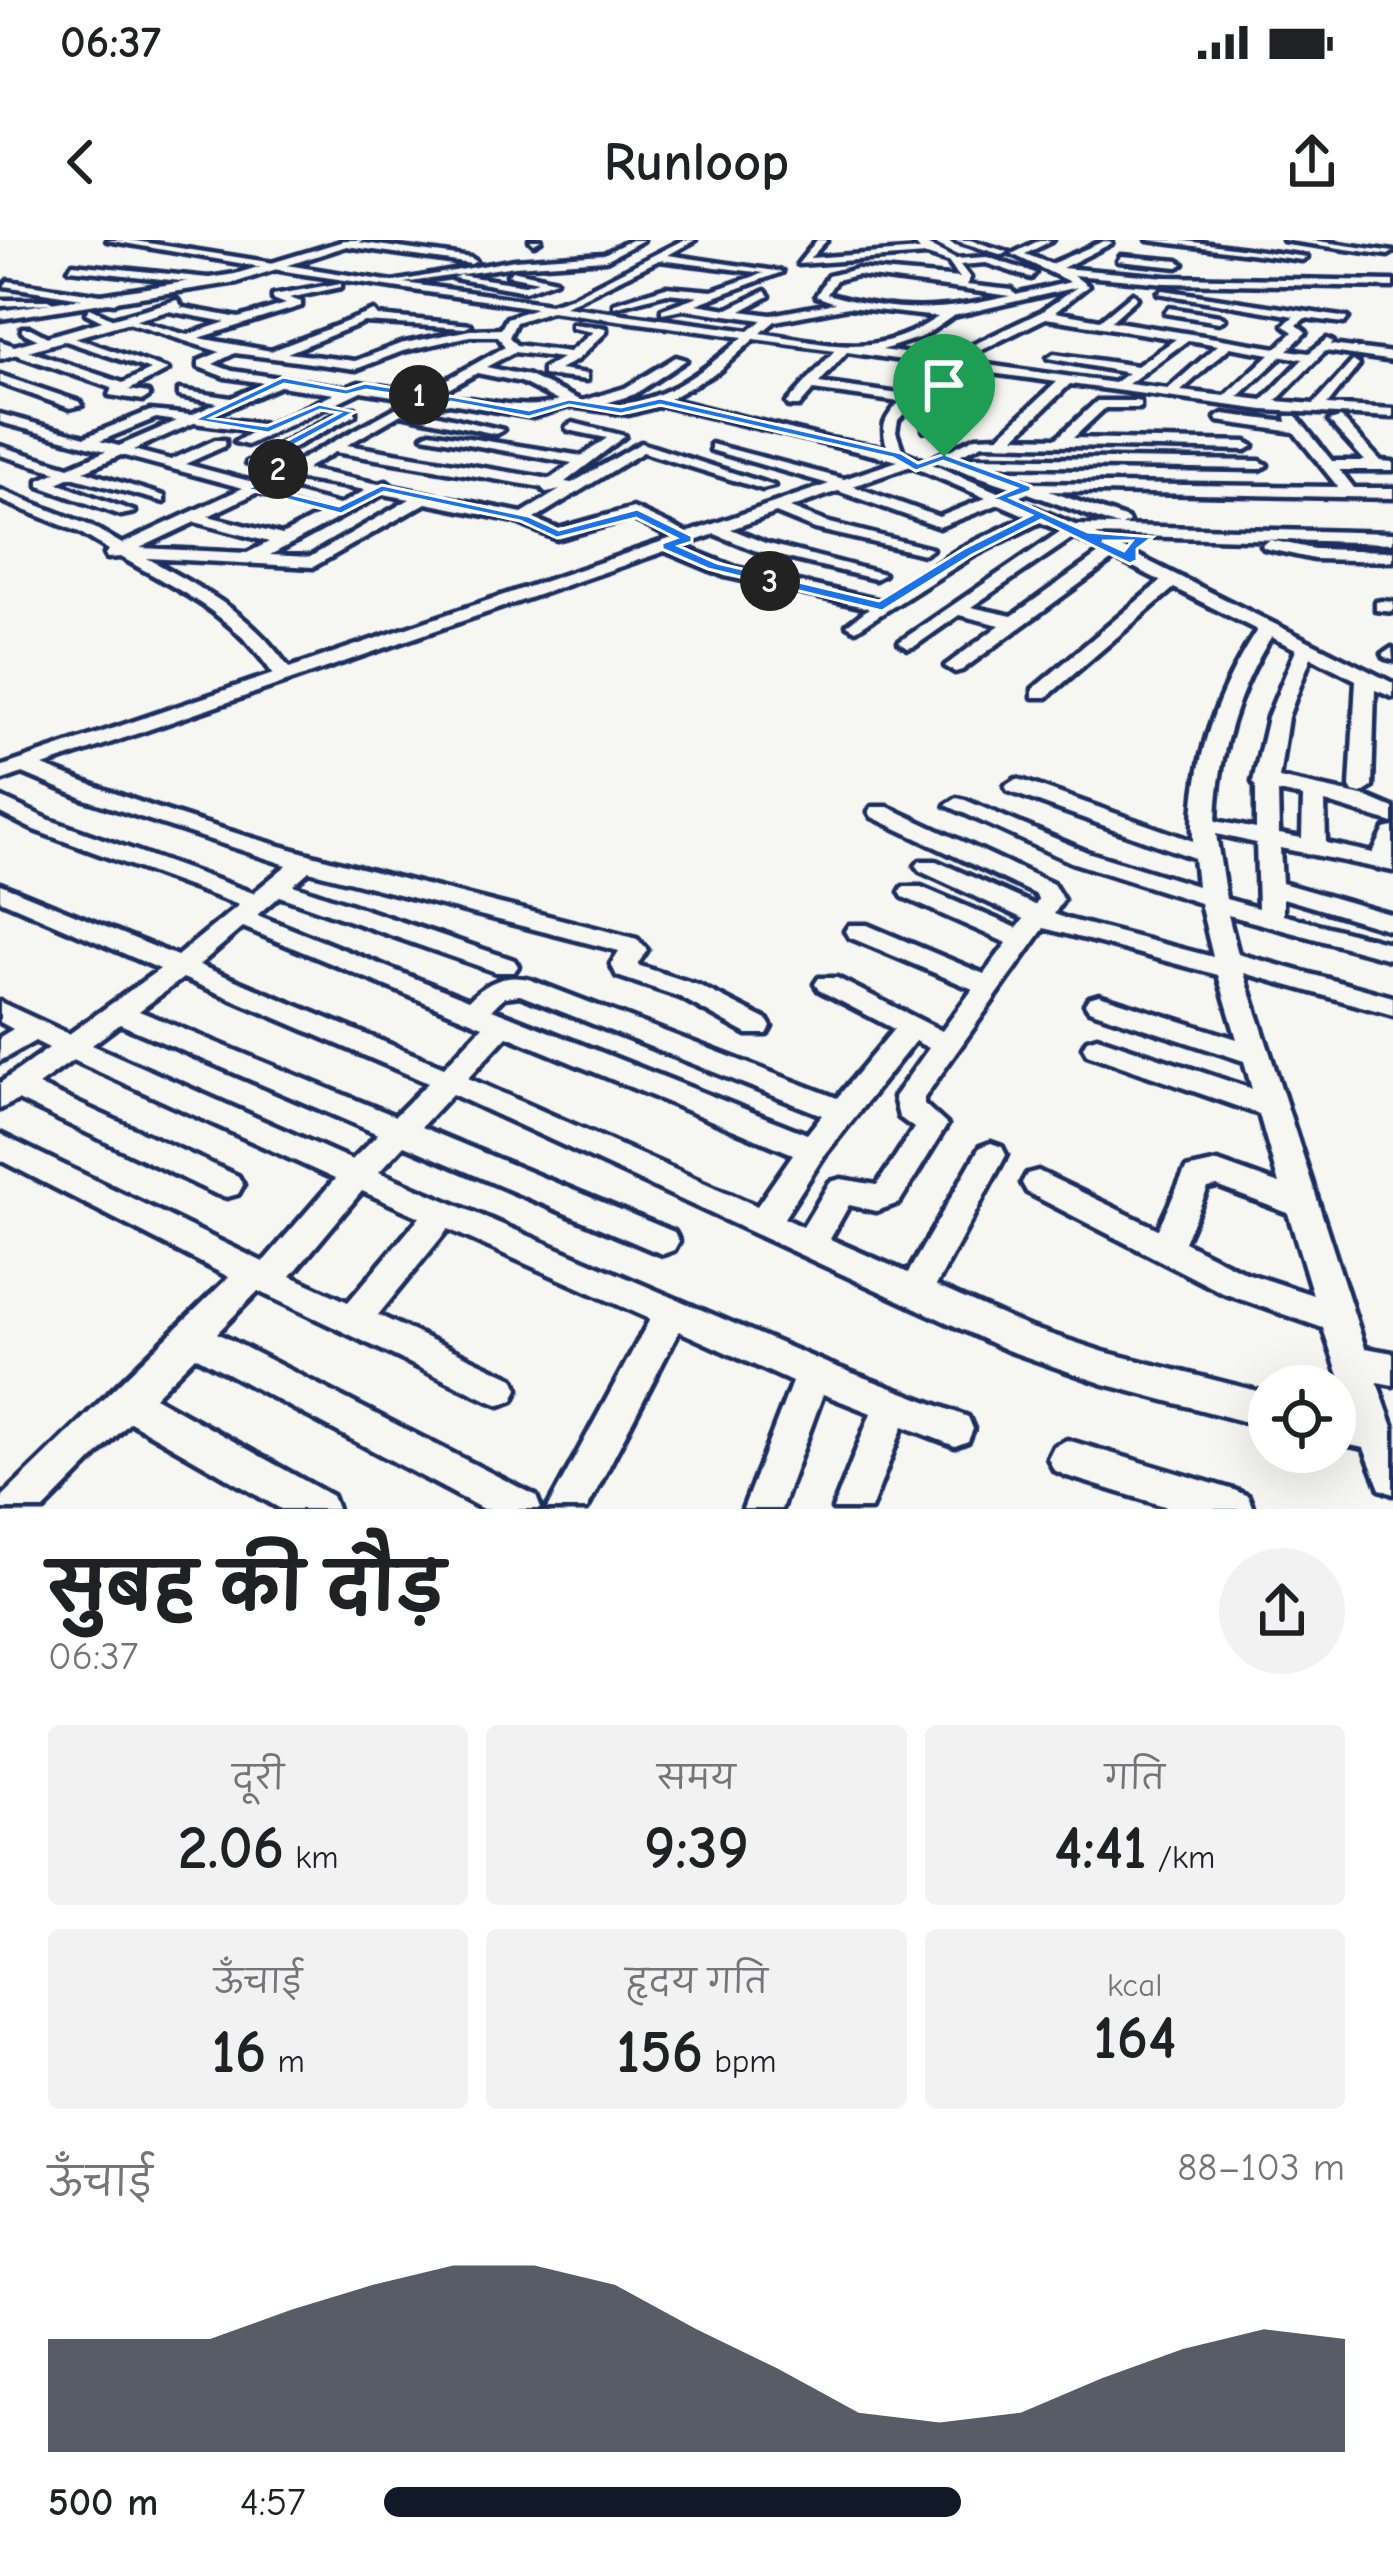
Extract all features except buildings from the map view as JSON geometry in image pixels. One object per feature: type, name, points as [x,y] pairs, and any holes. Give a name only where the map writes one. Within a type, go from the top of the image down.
[{"type":"main road","points":[[0,314],[112,299],[269,267],[354,241]]},
{"type":"main road","points":[[0,314],[112,299],[237,272]]},
{"type":"main road","points":[[4,353],[166,308],[237,272]]},
{"type":"street","points":[[112,240],[214,258],[237,272]]},
{"type":"street","points":[[536,240],[569,249],[539,261]]},
{"type":"street","points":[[606,256],[638,240]]},
{"type":"street","points":[[544,315],[690,240]]},
{"type":"street","points":[[801,262],[822,240]]},
{"type":"street","points":[[915,240],[928,252],[954,262],[1015,254],[1046,241]]},
{"type":"street","points":[[959,240],[1050,266],[1108,275],[1314,283],[1393,295]]},
{"type":"street","points":[[1035,240],[1046,241]]},
{"type":"street","points":[[1108,275],[1121,259],[1147,242],[1306,254],[1223,240]]},
{"type":"street","points":[[1288,240],[1391,248]]},
{"type":"street","points":[[1360,240],[1391,248]]},
{"type":"street","points":[[354,241],[412,245],[499,265]]},
{"type":"street","points":[[354,241],[412,245]]},
{"type":"street","points":[[1147,242],[1206,256]]},
{"type":"street","points":[[1050,266],[1107,243]]},
{"type":"street","points":[[1050,266],[1076,245]]},
{"type":"street","points":[[1375,273],[1391,248]]},
{"type":"street","points":[[666,311],[801,262],[928,252]]},
{"type":"street","points":[[378,285],[467,269],[606,256],[776,272]]},
{"type":"street","points":[[153,276],[214,258]]},
{"type":"street","points":[[1121,259],[1325,273]]},
{"type":"street","points":[[87,269],[114,260]]},
{"type":"street","points":[[983,260],[1034,276],[1043,291]]},
{"type":"street","points":[[954,262],[965,278],[959,289]]},
{"type":"street","points":[[1050,266],[1082,285]]},
{"type":"street","points":[[73,267],[208,281]]},
{"type":"street","points":[[269,267],[544,315],[602,330],[547,371],[584,377]]},
{"type":"street","points":[[433,274],[525,288],[551,280],[467,269]]},
{"type":"street","points":[[183,278],[237,272]]},
{"type":"street","points":[[844,305],[821,296],[832,278],[850,272],[1027,295]]},
{"type":"street","points":[[1375,273],[1393,284]]},
{"type":"street","points":[[1314,283],[1393,274]]},
{"type":"street","points":[[720,277],[748,282]]},
{"type":"street","points":[[275,413],[319,407],[350,412],[431,406],[450,399],[529,413],[584,406],[628,410],[660,401],[715,368],[767,322],[803,313],[844,305],[949,314],[1043,291],[1166,280]]},
{"type":"street","points":[[185,339],[297,304],[277,297],[356,281]]},
{"type":"street","points":[[8,284],[112,299]]},
{"type":"street","points":[[1119,284],[1133,291],[1344,320]]},
{"type":"street","points":[[906,462],[889,424],[938,362],[1045,314],[1075,297],[1082,285]]},
{"type":"street","points":[[886,289],[959,289],[999,302]]},
{"type":"street","points":[[618,305],[666,290],[714,294]]},
{"type":"street","points":[[730,313],[765,294]]},
{"type":"street","points":[[1102,324],[1133,296]]},
{"type":"street","points":[[1144,331],[1184,296]]},
{"type":"street","points":[[576,299],[886,341],[916,349],[938,362]]},
{"type":"street","points":[[0,303],[74,304]]},
{"type":"street","points":[[1114,388],[1241,305]]},
{"type":"street","points":[[681,306],[767,322]]},
{"type":"street","points":[[166,308],[274,328],[304,317]]},
{"type":"street","points":[[90,311],[227,349],[356,365]]},
{"type":"street","points":[[1169,311],[1219,319]]},
{"type":"street","points":[[27,313],[56,340],[97,364],[146,380]]},
{"type":"street","points":[[803,313],[849,322],[930,327]]},
{"type":"street","points":[[868,351],[930,327],[949,314]]},
{"type":"street","points":[[1045,314],[1276,352],[1320,348],[1393,357]]},
{"type":"street","points":[[512,348],[502,337],[515,318],[544,315],[868,351],[1168,395],[1226,410],[1283,415],[1317,410],[1390,424]]},
{"type":"street","points":[[341,331],[370,316],[505,330]]},
{"type":"street","points":[[1226,410],[1276,352],[1300,332],[1290,325],[1301,316]]},
{"type":"street","points":[[26,329],[162,370],[114,392],[142,397]]},
{"type":"street","points":[[184,394],[252,402],[310,385],[392,350],[505,330]]},
{"type":"street","points":[[88,331],[181,362]]},
{"type":"street","points":[[270,355],[319,333],[341,331],[427,342]]},
{"type":"street","points":[[260,333],[203,364],[229,374],[346,392]]},
{"type":"street","points":[[1034,376],[1054,358],[1082,344]]},
{"type":"street","points":[[1168,395],[1227,344]]},
{"type":"street","points":[[368,345],[392,350]]},
{"type":"street","points":[[121,552],[338,448],[512,348],[572,355]]},
{"type":"street","points":[[794,403],[844,348]]},
{"type":"street","points":[[1283,415],[1320,348]]},
{"type":"street","points":[[1163,352],[1205,359]]},
{"type":"street","points":[[4,353],[124,388]]},
{"type":"street","points":[[4,353],[46,378],[102,396]]},
{"type":"street","points":[[1083,383],[1126,355]]},
{"type":"street","points":[[252,402],[316,358]]},
{"type":"street","points":[[1054,358],[1136,370]]},
{"type":"street","points":[[505,474],[573,427],[584,406],[602,396],[630,391],[680,360]]},
{"type":"street","points":[[46,378],[97,364]]},
{"type":"street","points":[[1317,410],[1353,365]]},
{"type":"street","points":[[472,368],[525,379],[584,406]]},
{"type":"street","points":[[928,428],[955,404],[981,368]]},
{"type":"street","points":[[0,379],[75,405]]},
{"type":"street","points":[[856,392],[870,379]]},
{"type":"street","points":[[1004,440],[1066,381]]},
{"type":"street","points":[[808,385],[908,399]]},
{"type":"street","points":[[0,393],[21,386]]},
{"type":"street","points":[[204,386],[252,402]]},
{"type":"street","points":[[319,407],[365,386],[452,423],[496,430]]},
{"type":"street","points":[[5,422],[58,400]]},
{"type":"street","points":[[660,401],[906,462],[999,498],[1079,533],[1393,691]]},
{"type":"street","points":[[127,512],[45,484],[233,402]]},
{"type":"street","points":[[1061,441],[1108,403],[1390,424]]},
{"type":"street","points":[[242,442],[297,410]]},
{"type":"street","points":[[1226,410],[1279,490]]},
{"type":"street","points":[[350,412],[254,462],[516,517],[557,534],[633,513],[687,539]]},
{"type":"street","points":[[477,442],[529,413]]},
{"type":"street","points":[[86,441],[152,414],[268,429]]},
{"type":"street","points":[[1283,415],[1350,492]]},
{"type":"street","points":[[1336,421],[1362,451],[1385,466]]},
{"type":"street","points":[[5,422],[341,510]]},
{"type":"street","points":[[395,457],[452,423]]},
{"type":"street","points":[[754,425],[716,447],[841,485],[938,522],[1027,488],[1393,493]]},
{"type":"street","points":[[516,517],[618,434],[573,427]]},
{"type":"street","points":[[104,446],[140,430]]},
{"type":"street","points":[[729,453],[783,432]]},
{"type":"street","points":[[430,436],[583,460]]},
{"type":"street","points":[[757,460],[803,437]]},
{"type":"street","points":[[147,460],[194,440]]},
{"type":"street","points":[[948,459],[974,441],[1246,446]]},
{"type":"street","points":[[168,466],[220,443]]},
{"type":"street","points":[[779,466],[830,443]]},
{"type":"street","points":[[516,517],[576,488],[641,447],[767,486]]},
{"type":"street","points":[[338,448],[576,488]]},
{"type":"street","points":[[0,450],[158,499],[195,517],[282,540]]},
{"type":"street","points":[[1362,451],[1393,452]]},
{"type":"street","points":[[812,476],[867,452]]},
{"type":"street","points":[[316,458],[406,472]]},
{"type":"street","points":[[948,459],[1118,521],[1393,527]]},
{"type":"street","points":[[251,558],[424,461]]},
{"type":"street","points":[[12,770],[906,462],[1260,465]]},
{"type":"street","points":[[1330,465],[1385,466]]},
{"type":"street","points":[[188,487],[210,478]]},
{"type":"street","points":[[0,499],[121,552],[319,561],[423,498]]},
{"type":"street","points":[[0,499],[85,529],[121,552],[227,624],[278,679]]},
{"type":"street","points":[[85,529],[158,499]]},
{"type":"street","points":[[777,508],[820,526],[924,549]]},
{"type":"street","points":[[856,625],[954,560],[1046,518],[1151,534],[1393,540]]},
{"type":"street","points":[[718,529],[760,547],[875,574]]},
{"type":"street","points":[[908,642],[999,576],[1079,533],[1393,540]]},
{"type":"street","points":[[955,665],[1012,622],[1151,534]]},
{"type":"street","points":[[1254,540],[1302,553],[1393,556]]},
{"type":"street","points":[[667,546],[731,572],[882,606]]},
{"type":"street","points":[[954,560],[999,576]]},
{"type":"street","points":[[1040,693],[1173,580]]},
{"type":"street","points":[[955,609],[1012,622]]},
{"type":"street","points":[[1267,629],[1226,705],[1214,747],[1205,840],[1214,902],[1333,1317],[1392,1474]]},
{"type":"street","points":[[1271,917],[1264,782],[1284,694],[1306,648]]},
{"type":"street","points":[[1360,787],[1366,677]]},
{"type":"street","points":[[12,770],[304,863],[628,945],[634,950],[624,964],[626,970],[689,991],[757,1027]]},
{"type":"street","points":[[1264,782],[1393,815]]},
{"type":"street","points":[[1016,786],[1205,840],[1268,838],[1387,863],[1393,834]]},
{"type":"street","points":[[1314,792],[1314,848]]},
{"type":"street","points":[[0,804],[42,825],[258,902],[505,966]]},
{"type":"street","points":[[957,805],[1079,857],[1214,902],[1393,952]]},
{"type":"street","points":[[810,1244],[841,1191],[876,1199],[888,1194],[932,1125],[909,1109],[909,1097],[1051,901],[1044,889],[880,812]]},
{"type":"street","points":[[9,1093],[179,968],[304,863]]},
{"type":"street","points":[[928,866],[1031,928]]},
{"type":"street","points":[[1270,887],[1393,923]]},
{"type":"street","points":[[0,891],[448,1082],[1053,1352],[1248,1405]]},
{"type":"street","points":[[912,892],[1031,928],[1229,965],[1393,1006]]},
{"type":"street","points":[[258,902],[474,1011],[812,1149]]},
{"type":"street","points":[[858,931],[989,986]]},
{"type":"street","points":[[828,984],[950,1046]]},
{"type":"street","points":[[474,1011],[496,989],[522,986],[842,1112]]},
{"type":"street","points":[[1099,1004],[1256,1054]]},
{"type":"street","points":[[0,1012],[71,1049],[671,1313],[955,1430]]},
{"type":"street","points":[[119,1013],[663,1241]]},
{"type":"street","points":[[16,1509],[192,1336],[261,1276],[504,1022]]},
{"type":"street","points":[[762,1225],[812,1149],[912,1026]]},
{"type":"street","points":[[0,1051],[32,1030]]},
{"type":"street","points":[[1097,1048],[1271,1107]]},
{"type":"street","points":[[9,1093],[227,1184]]},
{"type":"street","points":[[3,1153],[500,1389]]},
{"type":"street","points":[[916,1290],[992,1155]]},
{"type":"street","points":[[1166,1249],[1197,1178],[1205,1174],[1217,1174],[1298,1204]]},
{"type":"street","points":[[1037,1183],[1235,1283],[1333,1317]]},
{"type":"street","points":[[354,1319],[443,1213]]},
{"type":"street","points":[[566,1509],[671,1313]]},
{"type":"street","points":[[192,1336],[522,1509]]},
{"type":"street","points":[[1348,1360],[1393,1369]]},
{"type":"street","points":[[762,1509],[813,1374]]},
{"type":"street","points":[[128,1402],[318,1509]]},
{"type":"street","points":[[852,1509],[892,1406]]},
{"type":"street","points":[[1356,1429],[1377,1433]]},
{"type":"street","points":[[1067,1458],[1234,1509]]},
{"type":"route","points":[[944,457],[916,467],[897,455],[867,452],[660,401],[621,411],[569,402],[529,413],[450,399],[431,406],[408,404],[421,396],[365,386],[346,392],[283,380],[199,420],[268,429],[319,407],[350,412],[254,462],[290,471],[253,489],[341,510],[382,488],[524,518],[557,534],[637,513],[687,539],[667,546],[713,566],[882,606],[968,552],[1041,515],[1130,560],[1130,548],[1147,537],[1086,536],[1041,515],[999,498],[1027,488],[944,457]]}]
